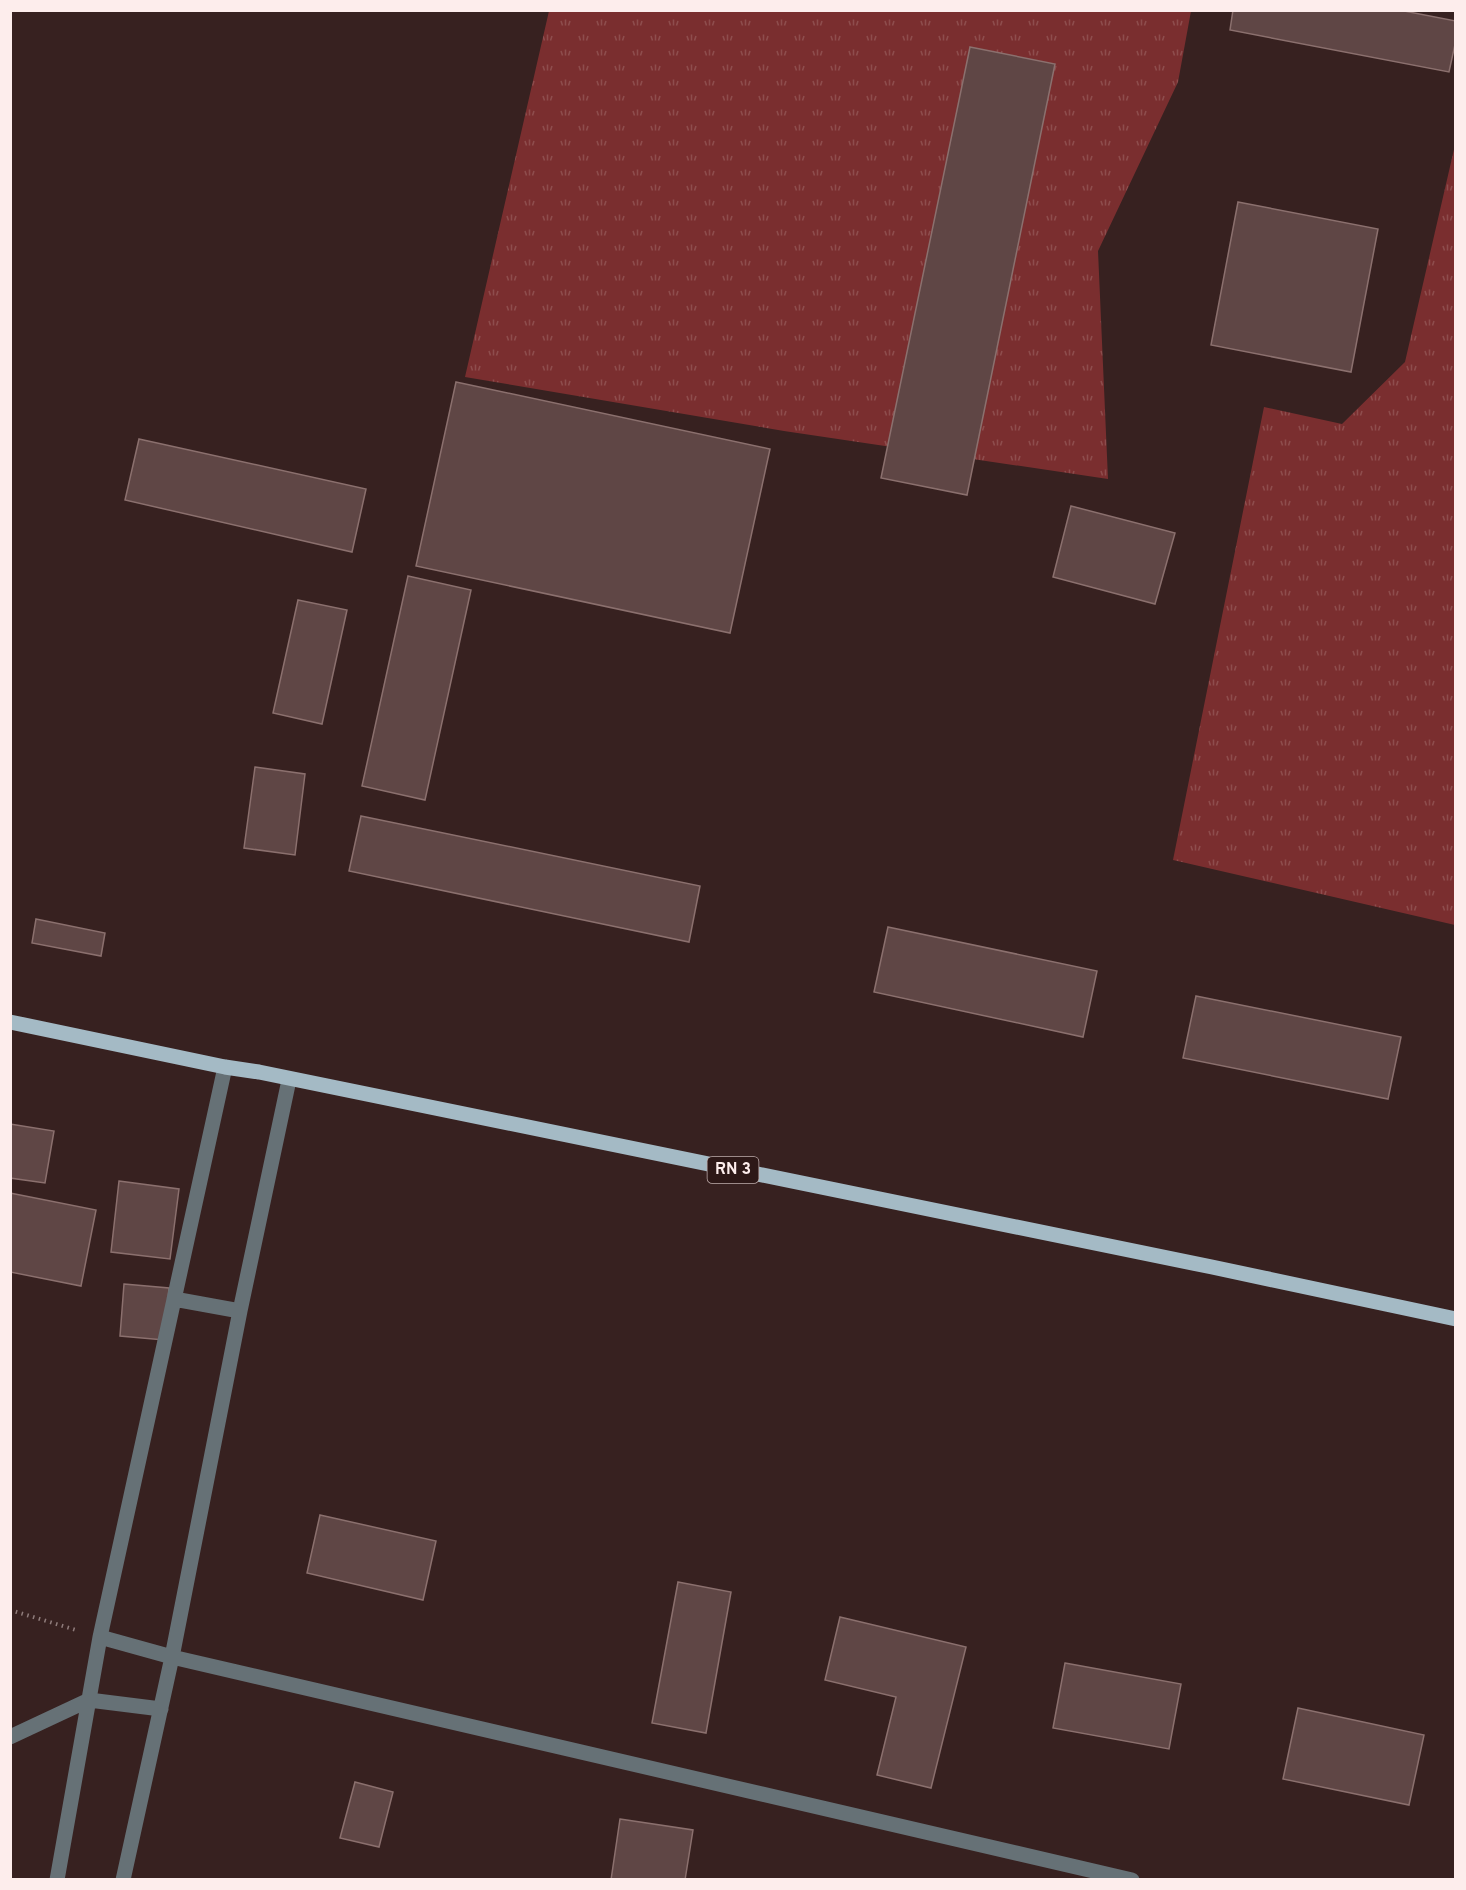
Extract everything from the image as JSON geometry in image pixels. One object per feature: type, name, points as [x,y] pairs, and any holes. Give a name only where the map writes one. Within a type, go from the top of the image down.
[{"type":"main road","name":"RN 3","points":[[10,1022],[1165,1257],[1455,1319]]},
{"type":"street","points":[[57,1880],[100,1637],[225,1067]]},
{"type":"street","points":[[123,1880],[172,1657],[240,1311],[289,1080]]},
{"type":"street","points":[[174,1299],[240,1311]]},
{"type":"street","points":[[100,1637],[172,1657],[1132,1880]]},
{"type":"street","points":[[10,1737],[89,1700],[160,1709]]},
{"type":"path","points":[[10,1610],[100,1637]]},
{"type":"green space","points":[[549,11],[1191,11],[1178,82],[1098,251],[1108,479],[784,431],[465,377]]},
{"type":"green space","points":[[1455,145],[1455,925],[1173,860],[1264,407],[1342,424],[1405,362]]},
{"type":"building","points":[[1233,10],[1399,10],[1456,21],[1456,40],[1449,72],[1230,30]]},
{"type":"building","points":[[970,47],[1055,64],[967,495],[881,478]]},
{"type":"building","points":[[1238,202],[1378,229],[1351,372],[1211,345]]},
{"type":"building","points":[[456,382],[770,449],[730,633],[416,566]]},
{"type":"building","points":[[139,439],[366,489],[352,552],[125,500]]},
{"type":"building","points":[[1071,506],[1175,533],[1155,604],[1053,577]]},
{"type":"building","points":[[408,576],[471,590],[425,800],[362,786]]},
{"type":"building","points":[[298,600],[347,610],[322,724],[273,713]]},
{"type":"building","points":[[255,767],[305,774],[295,855],[244,848]]},
{"type":"building","points":[[361,816],[700,886],[689,942],[349,871]]},
{"type":"building","points":[[36,919],[105,933],[101,956],[32,943]]},
{"type":"building","points":[[888,927],[1097,971],[1083,1037],[874,992]]},
{"type":"building","points":[[1196,996],[1401,1037],[1388,1099],[1183,1058]]},
{"type":"building","points":[[10,1124],[54,1131],[45,1183],[10,1178]]},
{"type":"building","points":[[119,1181],[179,1189],[170,1259],[111,1252]]},
{"type":"building","points":[[10,1193],[96,1210],[81,1286],[10,1272]]},
{"type":"building","points":[[124,1284],[169,1288],[164,1340],[120,1336]]},
{"type":"building","points":[[320,1515],[436,1541],[423,1600],[307,1573]]},
{"type":"building","points":[[678,1582],[731,1592],[706,1733],[652,1723]]},
{"type":"building","points":[[840,1617],[966,1647],[931,1788],[877,1775],[896,1697],[825,1680]]},
{"type":"building","points":[[1065,1663],[1181,1684],[1169,1749],[1053,1728]]},
{"type":"building","points":[[1298,1708],[1424,1735],[1409,1805],[1283,1779]]},
{"type":"building","points":[[355,1782],[393,1792],[379,1847],[340,1838]]},
{"type":"building","points":[[620,1819],[693,1830],[685,1880],[611,1880]]}]
